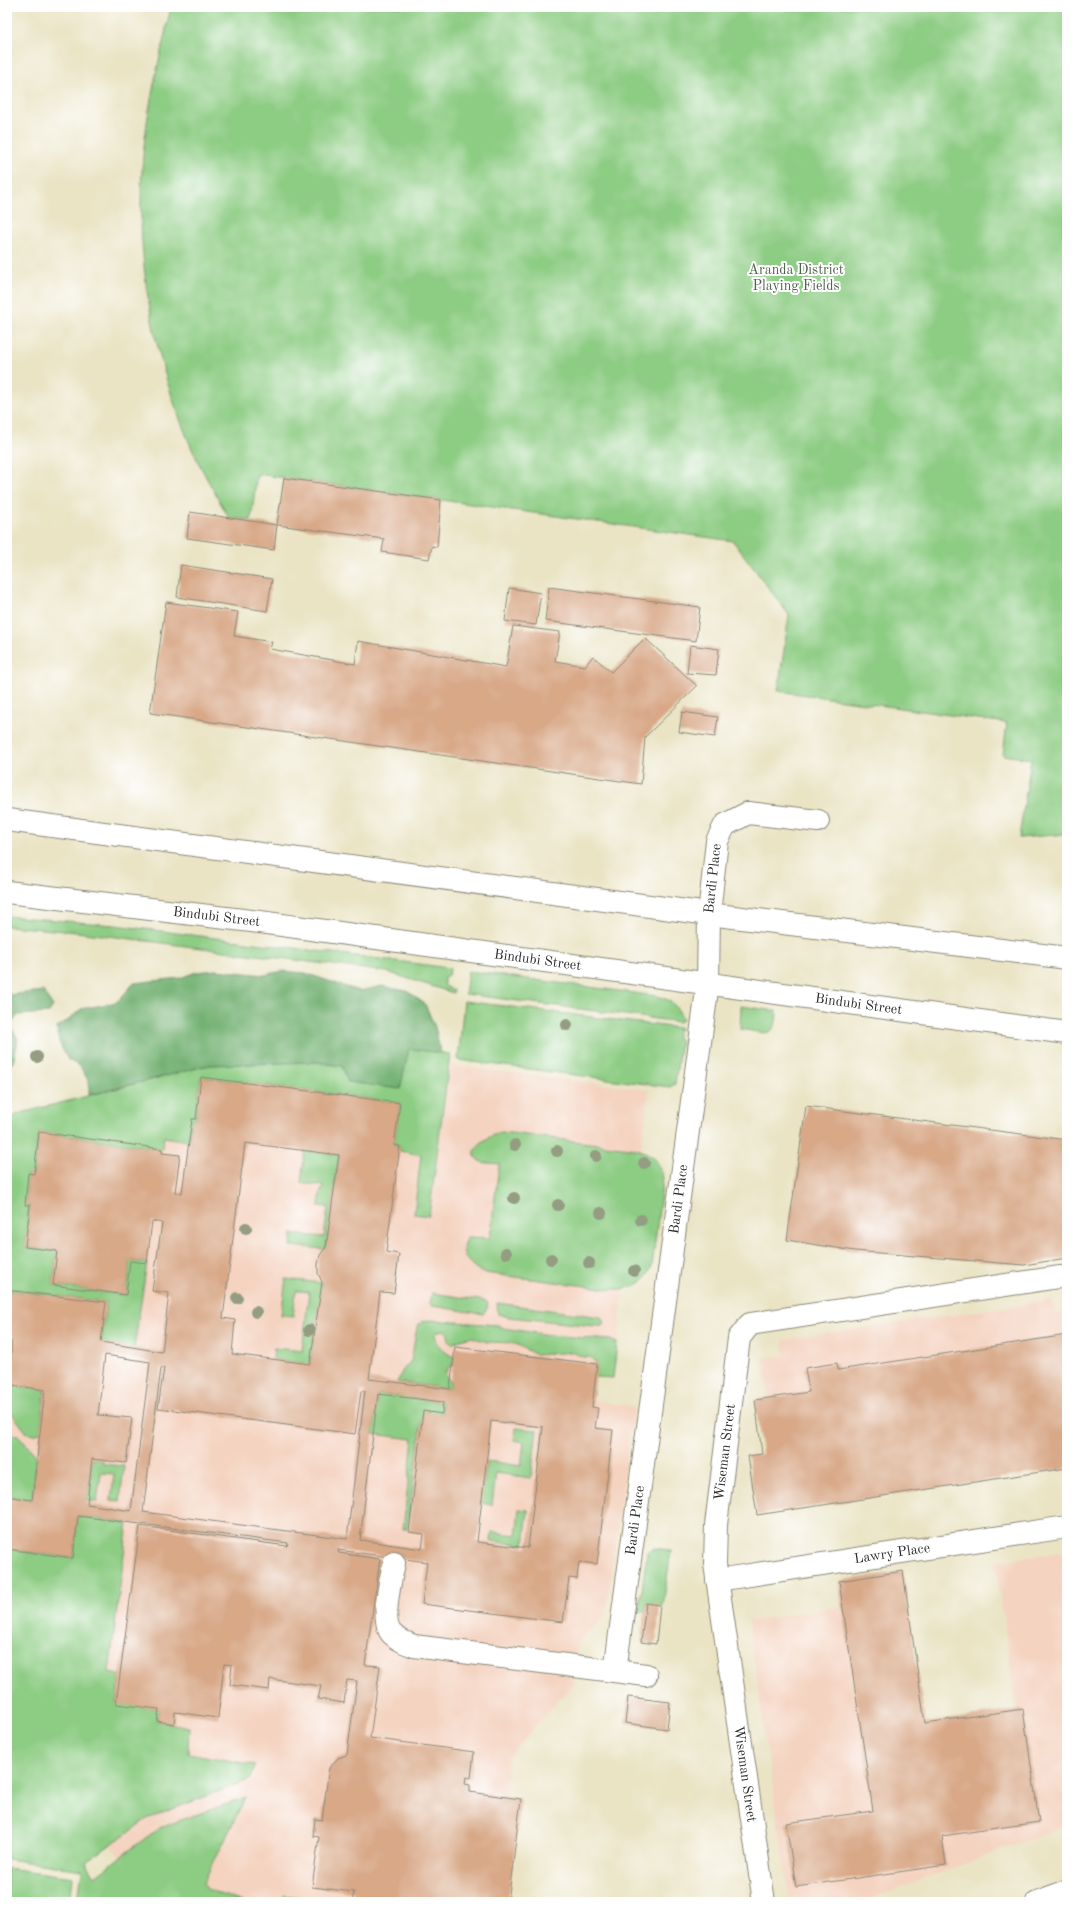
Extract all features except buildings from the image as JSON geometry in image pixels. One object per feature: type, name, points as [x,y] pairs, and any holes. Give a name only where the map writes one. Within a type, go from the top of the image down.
[{"type":"street","name":"Bardi Place","points":[[615,1671],[708,983],[708,914],[717,841],[725,824],[748,813],[818,821]]},
{"type":"street","points":[[7,820],[708,914],[1067,958]]},
{"type":"street","name":"Bindubi Street","points":[[7,892],[260,922],[1067,1033]]},
{"type":"street","points":[[7,898],[57,899]]},
{"type":"street","name":"Wiseman Street","points":[[764,1902],[715,1564],[716,1525],[739,1338],[750,1324],[1067,1278]]},
{"type":"street","name":"Lawry Place","points":[[717,1580],[1067,1527]]},
{"type":"street","points":[[394,1562],[387,1619],[390,1633],[402,1642],[414,1646],[646,1675]]},
{"type":"street","points":[[1036,1902],[1067,1891]]},
{"type":"shaded area","points":[[409,1048],[450,1054],[449,1065],[649,1090],[613,1378],[595,1377],[593,1400],[634,1407],[606,1614],[578,1643],[573,1684],[509,1757],[504,1796],[521,1799],[508,1902],[158,1902],[7,1723],[7,1125],[17,1114],[209,1065]]},
{"type":"shaded area","points":[[1053,1300],[1055,1314],[1067,1312],[1067,1468],[757,1515],[748,1456],[762,1454],[755,1400],[769,1398],[763,1358],[785,1355],[783,1340]]},
{"type":"shaded area","points":[[1067,1551],[1067,1825],[863,1902],[790,1902],[748,1621],[841,1607],[838,1587],[890,1579],[914,1740],[1019,1724],[995,1562]]},
{"type":"green space","name":"Aranda District Playing Fields","points":[[171,7],[1067,7],[1067,834],[1019,838],[1031,759],[1003,755],[1007,723],[778,691],[789,615],[733,541],[257,474],[251,520],[229,518],[196,458],[173,400],[162,363],[146,286],[142,247],[142,168],[151,98]]},
{"type":"green space","points":[[7,916],[114,925],[450,968],[449,974],[444,978],[444,985],[454,991],[453,993],[387,972],[77,932],[7,926]]},
{"type":"green space","points":[[216,970],[265,975],[282,971],[305,973],[359,991],[382,986],[407,991],[425,1004],[435,1027],[441,1053],[409,1049],[400,1089],[348,1082],[342,1066],[316,1062],[209,1065],[89,1095],[89,1082],[80,1066],[68,1060],[59,1042],[57,1027],[70,1019],[81,1009],[117,1002],[134,983],[180,978],[196,972]]},
{"type":"green space","points":[[468,971],[657,996],[670,1001],[678,1010],[683,1019],[679,1022],[465,994]]},
{"type":"green space","points":[[43,991],[53,1006],[49,1013],[18,1015],[10,1026],[18,1039],[14,1061],[7,1069],[7,995]]},
{"type":"green space","points":[[464,1001],[679,1028],[681,1030],[677,1030],[677,1038],[681,1040],[675,1084],[670,1087],[458,1060]]},
{"type":"green space","points":[[741,1006],[777,1011],[774,1027],[771,1031],[762,1033],[740,1029]]},
{"type":"green space","points":[[409,1048],[450,1054],[429,1216],[414,1214],[421,1155],[400,1151],[400,1146],[394,1145],[400,1103],[201,1077],[196,1119],[192,1119],[188,1141],[164,1137],[162,1149],[39,1132],[34,1174],[28,1174],[25,1204],[30,1205],[25,1247],[57,1251],[53,1285],[126,1295],[130,1261],[147,1263],[134,1348],[101,1342],[106,1302],[7,1290],[7,1125],[17,1114],[209,1065],[316,1062],[342,1066]]},
{"type":"green space","points":[[502,1132],[637,1149],[648,1153],[655,1159],[660,1167],[663,1178],[652,1266],[641,1282],[630,1287],[610,1289],[484,1273],[474,1267],[466,1259],[463,1249],[467,1237],[490,1238],[499,1164],[485,1163],[478,1160],[475,1155],[475,1151],[482,1142]]},
{"type":"green space","points":[[305,1150],[339,1155],[326,1247],[324,1249],[291,1246],[292,1234],[324,1237],[328,1207],[319,1206],[321,1190],[323,1190],[324,1186],[301,1183]]},
{"type":"green space","points":[[286,1279],[322,1283],[310,1364],[273,1359],[274,1348],[302,1351],[309,1292],[296,1291],[293,1316],[281,1315]]},
{"type":"green space","points":[[432,1293],[486,1301],[488,1304],[486,1311],[483,1314],[432,1306],[430,1304]]},
{"type":"green space","points":[[497,1303],[601,1317],[604,1323],[602,1326],[595,1326],[509,1317],[498,1314]]},
{"type":"green space","points":[[429,1320],[498,1325],[503,1328],[549,1335],[610,1340],[617,1343],[613,1378],[595,1377],[597,1364],[590,1357],[583,1357],[572,1352],[536,1355],[514,1343],[487,1342],[472,1337],[464,1338],[452,1344],[449,1342],[448,1334],[444,1330],[435,1334],[437,1342],[447,1353],[454,1357],[453,1364],[447,1369],[445,1375],[451,1382],[450,1389],[397,1382],[403,1370],[411,1361],[417,1327],[421,1322]]},
{"type":"green space","points":[[11,1378],[11,1385],[45,1390],[40,1433],[33,1435],[27,1433],[10,1411],[7,1400],[7,1380]]},
{"type":"green space","points":[[378,1394],[443,1402],[442,1414],[423,1412],[407,1529],[403,1529],[413,1439],[373,1434]]},
{"type":"green space","points":[[516,1428],[537,1430],[531,1478],[496,1473],[492,1505],[481,1503],[487,1461],[521,1466],[524,1442],[514,1440]]},
{"type":"green space","points":[[7,1435],[18,1435],[37,1457],[32,1500],[7,1496]]},
{"type":"green space","points":[[92,1459],[103,1460],[103,1464],[124,1466],[120,1501],[111,1500],[114,1474],[101,1473],[97,1502],[87,1501]]},
{"type":"green space","points":[[519,1509],[528,1510],[524,1545],[491,1541],[492,1532],[516,1535]]},
{"type":"green space","points":[[78,1516],[128,1523],[109,1672],[120,1674],[116,1703],[159,1709],[157,1721],[189,1727],[188,1753],[255,1765],[251,1779],[147,1819],[86,1862],[95,1876],[159,1828],[246,1797],[203,1883],[207,1889],[242,1902],[78,1902],[82,1870],[7,1859],[7,1549],[73,1558]]},
{"type":"green space","points":[[654,1548],[671,1550],[663,1606],[646,1603],[645,1612],[639,1612],[647,1552]]},
{"type":"green space","points":[[7,1868],[73,1877],[70,1902],[7,1902]]},
{"type":"green space","points":[[284,1895],[338,1902],[283,1902]]}]
